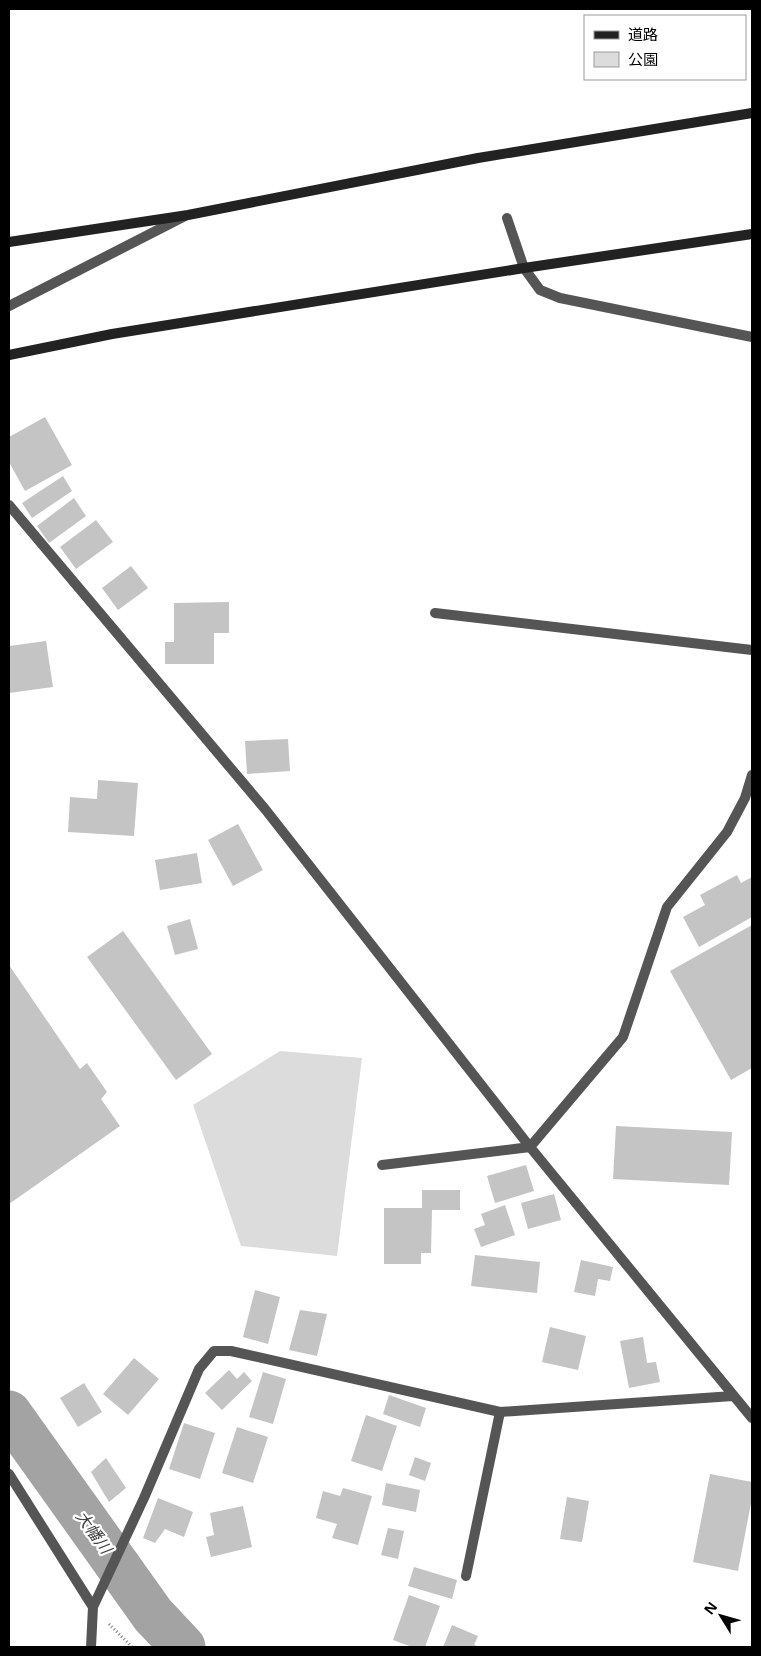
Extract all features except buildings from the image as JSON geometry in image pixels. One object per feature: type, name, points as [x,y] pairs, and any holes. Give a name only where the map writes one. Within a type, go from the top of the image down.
[{"type":"street","points":[[9,242],[188,215],[478,158],[752,113]]},
{"type":"street","points":[[9,306],[188,215]]},
{"type":"street","points":[[507,218],[524,268],[540,290],[560,298],[752,337]]},
{"type":"street","points":[[9,356],[112,334],[524,268],[752,234]]},
{"type":"street","points":[[9,505],[265,809],[530,1147],[752,1418]]},
{"type":"street","points":[[435,613],[752,650]]},
{"type":"street","points":[[382,1165],[530,1147],[623,1037],[667,907],[727,832],[745,798],[752,775]]},
{"type":"street","points":[[92,1647],[93,1607],[144,1498],[199,1369],[214,1351],[231,1351],[500,1412],[733,1396]]},
{"type":"street","points":[[466,1576],[500,1412]]},
{"type":"street","points":[[9,1474],[93,1607]]},
{"type":"path","points":[[93,1607],[132,1647]]},
{"type":"green space","points":[[280,1051],[362,1058],[337,1256],[241,1246],[193,1105]]},
{"type":"waterway","name":"大幡川","points":[[9,1413],[153,1615],[183,1647]]}]
